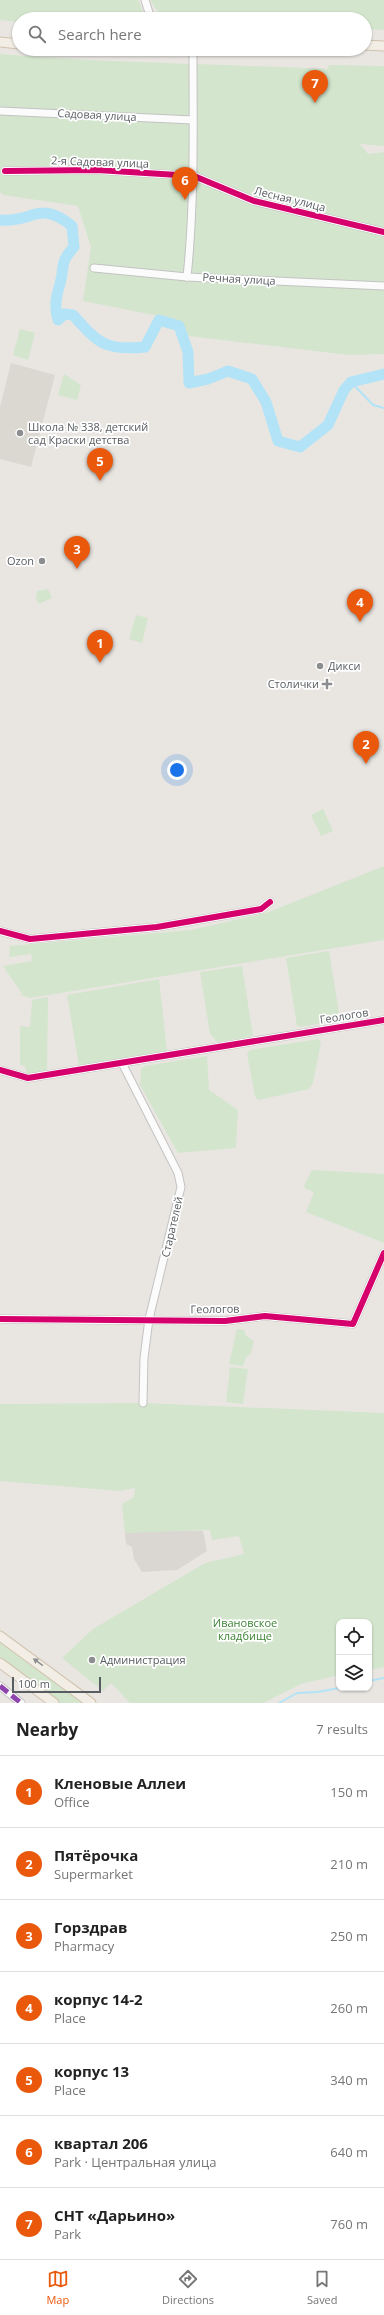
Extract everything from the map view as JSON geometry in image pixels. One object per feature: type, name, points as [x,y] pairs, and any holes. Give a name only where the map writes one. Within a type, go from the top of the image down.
[{"type":"main road","points":[[0,42],[12,43]]},
{"type":"main road","points":[[372,45],[384,46]]},
{"type":"main road","points":[[0,1636],[91,1703]]},
{"type":"main road","points":[[0,1663],[54,1703]]},
{"type":"street","points":[[145,0],[149,12]]},
{"type":"street","points":[[187,277],[192,237],[194,176],[193,56]]},
{"type":"street","name":"Садовая улица","points":[[0,111],[193,120]]},
{"type":"street","name":"2-я Садовая улица","points":[[5,171],[96,170],[194,176]]},
{"type":"street","name":"Лесная улица","points":[[194,176],[254,202],[384,232]]},
{"type":"street","name":"Речная улица","points":[[94,268],[187,277],[384,286]]},
{"type":"street","points":[[0,931],[30,939],[130,930],[261,909],[270,902]]},
{"type":"street","name":"Геологов","points":[[0,1070],[28,1078],[384,1020]]},
{"type":"street","name":"Старателей","points":[[122,1063],[178,1173],[181,1187],[150,1319],[144,1358],[143,1403]]},
{"type":"street","name":"Геологов","points":[[0,1319],[150,1319],[233,1321],[265,1316],[353,1324],[384,1253]]},
{"type":"street","points":[[0,1686],[21,1703]]},
{"type":"shaded area","name":"Школа № 338, детский сад Краски детства","points":[[11,363],[55,375],[31,467],[0,459],[0,407]]},
{"type":"shaded area","points":[[203,1531],[207,1551],[177,1570],[142,1572],[134,1559],[132,1547],[126,1544],[125,1533]]},
{"type":"green space","points":[[0,0],[138,0],[143,12],[12,12],[12,21],[0,20]]},
{"type":"green space","points":[[150,0],[384,0],[384,30],[372,29],[372,12],[158,12]]},
{"type":"green space","points":[[0,54],[12,56],[328,69],[329,65],[384,66],[384,146],[360,144],[368,154],[384,152],[384,354],[349,355],[189,336],[174,319],[83,301],[91,247],[78,206],[3,195],[0,192]]},
{"type":"green space","points":[[20,329],[35,333],[28,360],[13,355]]},
{"type":"green space","points":[[64,374],[81,385],[77,400],[58,395]]},
{"type":"green space","points":[[48,589],[52,598],[39,604],[36,600],[37,591]]},
{"type":"green space","points":[[136,615],[148,618],[142,643],[129,639]]},
{"type":"green space","points":[[323,809],[333,831],[321,836],[311,815]]},
{"type":"green space","points":[[384,866],[384,940],[30,998],[0,988],[23,995],[3,966],[32,961],[31,954],[9,957],[10,946],[191,930],[266,913]]},
{"type":"green space","points":[[329,951],[340,1019],[338,1021],[300,1027],[297,1026],[286,958]]},
{"type":"green space","points":[[242,966],[253,1036],[218,1042],[210,1034],[200,972]]},
{"type":"green space","points":[[159,979],[167,1051],[79,1066],[67,995]]},
{"type":"green space","points":[[48,997],[47,1072],[27,1075],[25,1066],[20,1065],[20,1026],[30,1027],[32,1000]]},
{"type":"green space","points":[[318,1039],[321,1042],[313,1083],[309,1089],[258,1100],[255,1096],[247,1054],[250,1050]]},
{"type":"green space","points":[[207,1056],[209,1090],[238,1110],[236,1148],[178,1153],[140,1085],[141,1069],[145,1066]]},
{"type":"green space","points":[[312,1170],[384,1174],[384,1243],[306,1212],[314,1192],[306,1189],[304,1186]]},
{"type":"green space","points":[[237,1329],[244,1330],[246,1336],[254,1341],[251,1354],[246,1357],[243,1366],[229,1364]]},
{"type":"green space","points":[[230,1367],[248,1369],[243,1404],[226,1402]]},
{"type":"green space","name":"Ивановское кладбище","points":[[143,1403],[384,1413],[384,1667],[372,1669],[372,1619],[336,1619],[336,1676],[301,1684],[263,1703],[130,1703],[111,1683],[103,1691],[62,1658],[93,1629],[205,1563],[244,1554],[239,1536],[212,1540],[210,1530],[125,1533],[122,1504],[134,1497],[135,1488],[119,1491],[0,1481],[0,1404]]},
{"type":"green space","points":[[0,1641],[85,1703],[60,1703],[0,1658]]},
{"type":"waterway","points":[[0,220],[11,220],[43,213],[61,218],[72,226],[74,247],[69,252],[63,265],[56,302],[58,320],[64,314],[73,315],[89,332],[103,343],[120,348],[145,347],[159,320],[179,326],[188,352],[189,383],[208,379],[228,371],[252,379],[266,402],[278,441],[300,447],[328,425],[344,390],[351,382],[384,374]]},
{"type":"waterway","points":[[351,382],[373,405],[384,408]]},
{"type":"waterway","points":[[372,1680],[384,1678]]},
{"type":"waterway","points":[[279,1703],[297,1693],[318,1692],[336,1689]]},
{"type":"marked path","points":[[0,1686],[21,1703]]},
{"type":"cycle path","points":[[5,171],[97,170],[194,176],[254,201],[384,232]]},
{"type":"cycle path","points":[[0,931],[30,939],[157,927],[261,909],[270,902]]},
{"type":"cycle path","points":[[0,1070],[28,1078],[384,1020]]},
{"type":"cycle path","points":[[0,1319],[225,1321],[265,1316],[353,1324],[384,1253]]},
{"type":"place","name":"СНТ «Дарьино»","points":[[315,103]]},
{"type":"place","name":"квартал 206","points":[[185,200]]},
{"type":"place","name":"Школа № 338, детский сад Краски детства","points":[[20,433]]},
{"type":"place","name":"корпус 13","points":[[100,481]]},
{"type":"place","name":"Ozon","points":[[42,561]]},
{"type":"place","name":"Горздрав","points":[[77,569]]},
{"type":"place","name":"корпус 14-2","points":[[360,622]]},
{"type":"place","name":"Кленовые Аллеи","points":[[100,663]]},
{"type":"place","name":"Дикси","points":[[320,666]]},
{"type":"place","name":"Столички","points":[[327,684]]},
{"type":"place","name":"Пятёрочка","points":[[366,764]]},
{"type":"place","name":"Администрация","points":[[92,1660]]}]
